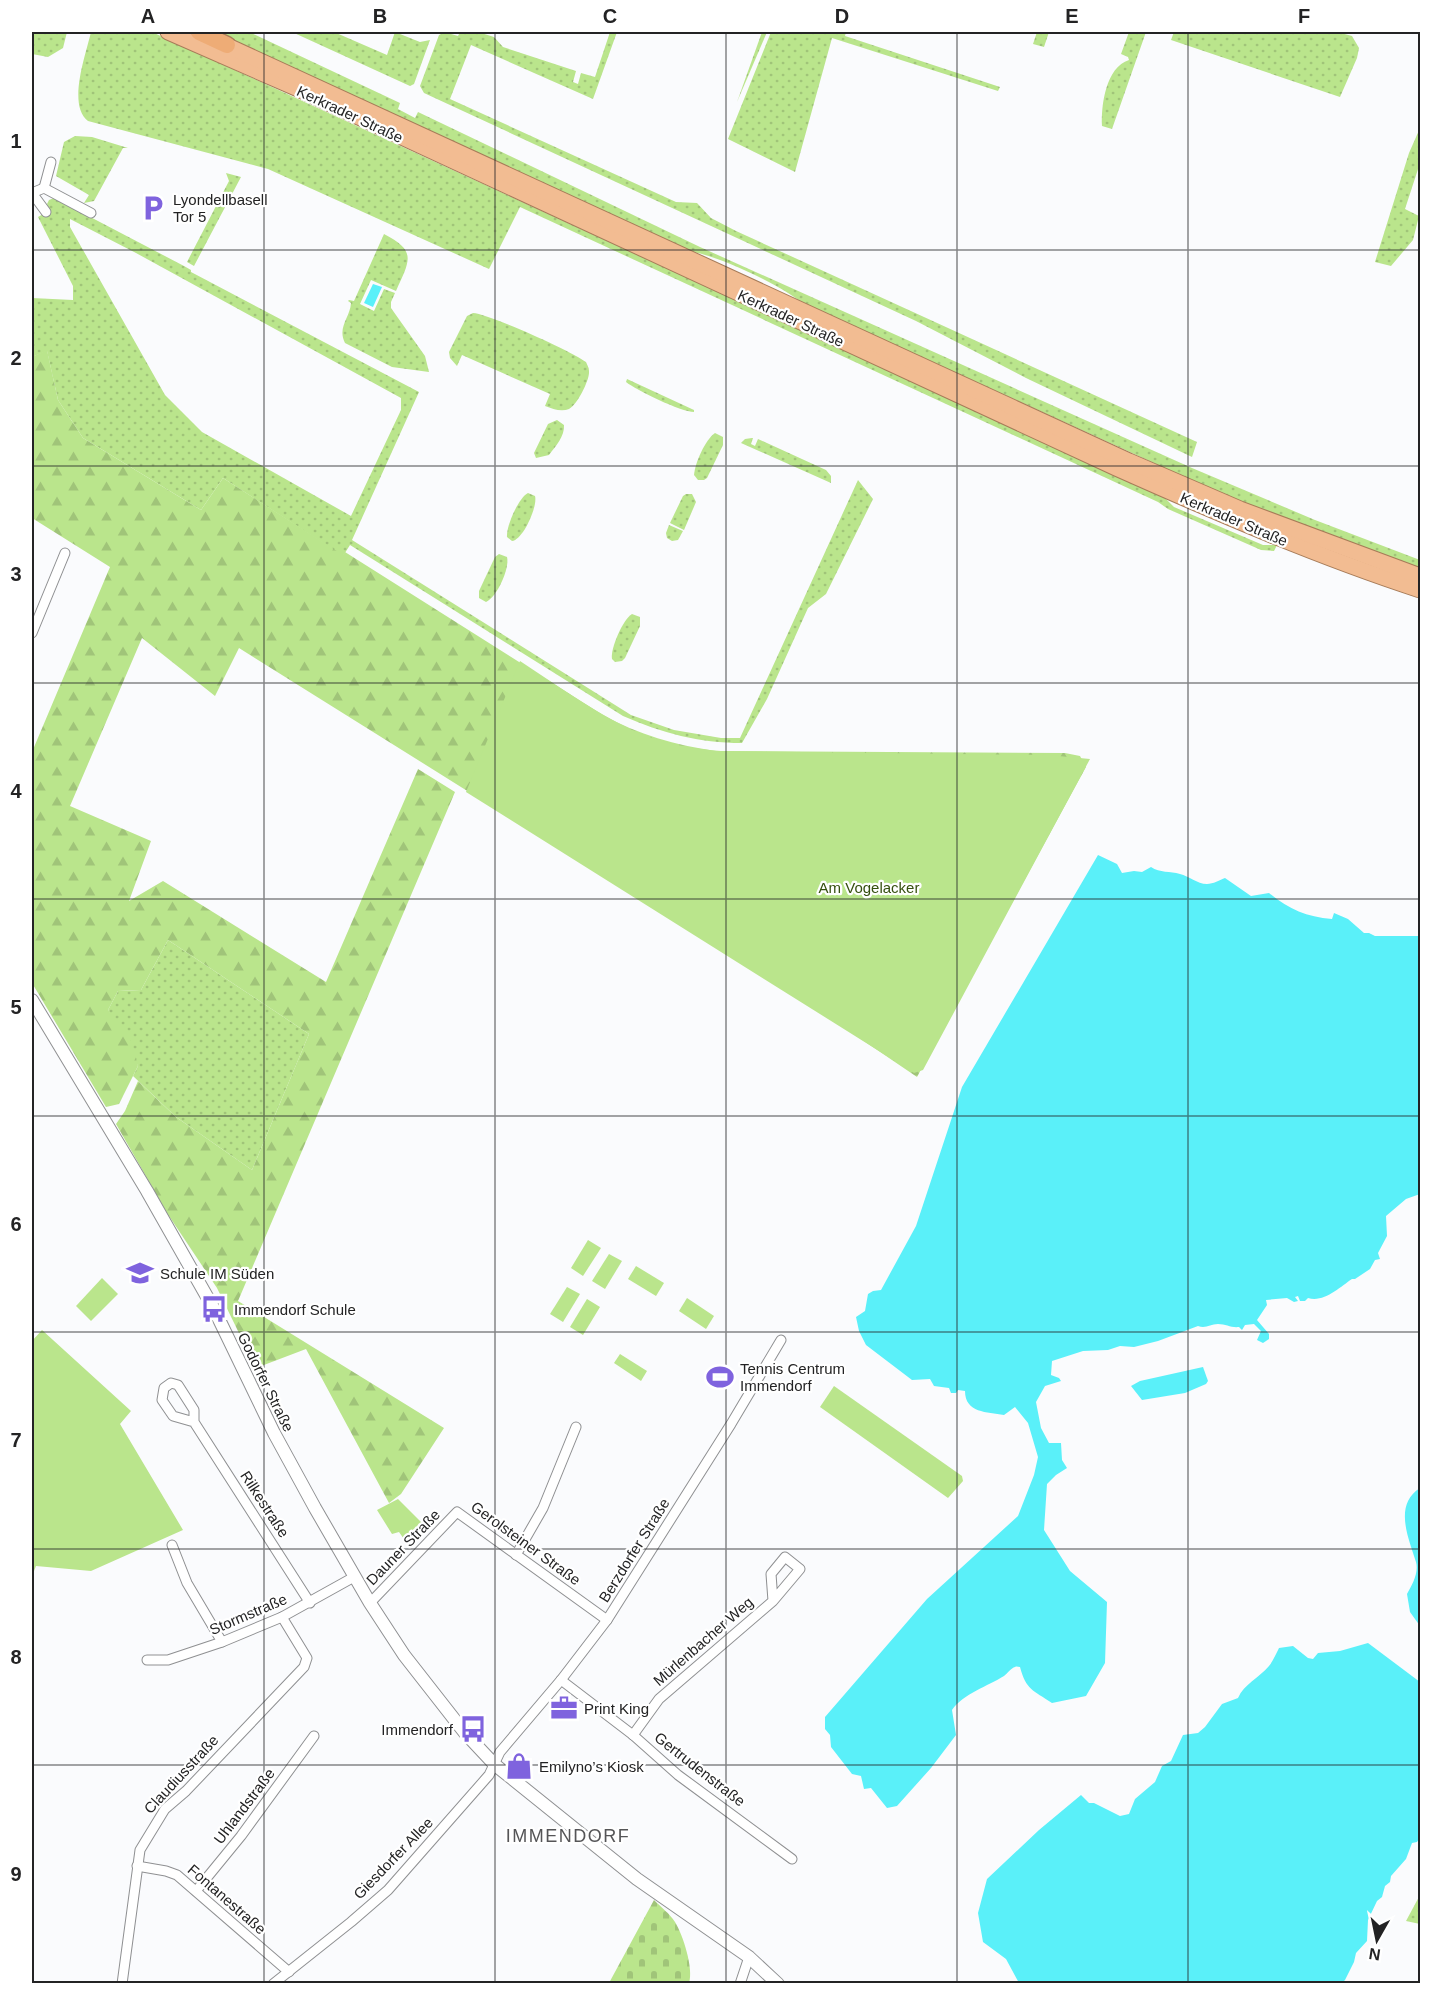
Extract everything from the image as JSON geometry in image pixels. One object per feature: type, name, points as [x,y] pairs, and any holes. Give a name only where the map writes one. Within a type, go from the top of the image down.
[{"type":"highway","name":"Kerkrader Straße","points":[[168,32],[1138,478],[1247,526],[1358,570],[1420,590]]},
{"type":"highway","points":[[197,32],[227,45]]},
{"type":"highway","name":"Kerkrader Straße","points":[[227,45],[1129,461],[1240,509],[1420,576]]},
{"type":"street","points":[[44,188],[51,162]]},
{"type":"street","points":[[44,188],[32,193],[46,212]]},
{"type":"street","points":[[44,188],[92,213]]},
{"type":"street","points":[[32,633],[65,553]]},
{"type":"street","name":"Godorfer Straße","points":[[32,1000],[147,1191],[205,1293],[274,1432],[354,1577],[404,1655],[465,1732],[494,1764],[637,1879],[749,1957],[778,1983]]},
{"type":"street","name":"Berzdorfer Straße","points":[[494,1764],[500,1752],[561,1680],[607,1620],[731,1424],[781,1340]]},
{"type":"street","name":"Rilkestraße","points":[[194,1422],[310,1603]]},
{"type":"street","points":[[516,1555],[543,1508],[576,1427]]},
{"type":"street","name":"Gerolsteiner Straße","points":[[457,1512],[607,1620]]},
{"type":"street","name":"Dauner Straße","points":[[370,1603],[457,1512]]},
{"type":"street","points":[[172,1545],[187,1583],[222,1642]]},
{"type":"street","name":"Stormstraße","points":[[147,1659],[168,1660],[222,1642],[282,1617],[354,1577]]},
{"type":"street","name":"Mürlenbacher Weg","points":[[633,1734],[658,1699],[773,1601]]},
{"type":"street","name":"Claudiusstraße","points":[[122,1983],[137,1866],[144,1842],[165,1809],[304,1667],[307,1658],[282,1617]]},
{"type":"street","name":"Gertrudenstraße","points":[[561,1680],[633,1734],[678,1775],[792,1858]]},
{"type":"street","name":"Uhlandstraße","points":[[196,1891],[241,1836],[314,1736]]},
{"type":"street","name":"Giesdorfer Allee","points":[[273,1983],[388,1890],[489,1775],[494,1764]]},
{"type":"street","name":"Fontanestraße","points":[[137,1866],[166,1870],[177,1875],[289,1972]]},
{"type":"street","points":[[740,1983],[749,1957]]},
{"type":"green space","points":[[32,32],[67,32],[63,48],[48,57],[32,54]]},
{"type":"green space","points":[[91,32],[152,32],[1163,496],[1174,507],[1263,545],[1277,545],[1274,551],[1261,550],[1168,509],[1158,502],[520,207],[489,269],[268,169],[88,121],[82,113],[78,92]]},
{"type":"green space","points":[[215,32],[249,32],[400,103],[398,109],[415,118],[418,112],[700,247],[1192,468],[1315,520],[1420,560],[1420,569],[1303,527],[1202,485],[801,302],[749,272],[718,259],[693,252]]},
{"type":"green space","points":[[292,32],[334,32],[387,55],[395,32],[420,42],[430,40],[414,84],[410,86]]},
{"type":"green space","points":[[452,32],[451,34],[458,36],[460,32],[478,32],[494,37],[503,47],[576,71],[573,82],[578,84],[581,73],[595,77],[610,32],[617,32],[593,99],[471,45],[450,99],[676,202],[697,203],[711,218],[736,231],[1197,442],[1192,457],[1026,378],[916,321],[424,93],[420,86],[439,35]]},
{"type":"green space","points":[[762,32],[767,32],[737,102]]},
{"type":"green space","points":[[771,32],[846,32],[845,36],[1000,87],[998,91],[832,38],[795,172],[728,139]]},
{"type":"green space","points":[[1037,32],[1049,32],[1044,47],[1033,44]]},
{"type":"green space","points":[[1129,32],[1146,32],[1112,129],[1102,126],[1104,98],[1115,70],[1129,60],[1121,54]]},
{"type":"green space","points":[[1174,32],[1337,32],[1352,36],[1359,48],[1340,97],[1171,40]]},
{"type":"green space","points":[[1420,128],[1420,163],[1405,209],[1419,216],[1413,240],[1391,266],[1375,262],[1409,153]]},
{"type":"green space","points":[[75,136],[92,137],[128,148],[123,148],[94,201],[84,203],[89,195],[56,176],[64,142]]},
{"type":"green space","points":[[226,173],[241,177],[194,266],[187,262],[229,181]]},
{"type":"green space","points":[[54,198],[419,392],[352,540],[631,715],[674,730],[721,738],[740,738],[858,480],[873,499],[826,594],[808,608],[767,699],[742,743],[726,743],[681,736],[623,716],[350,545],[343,556],[223,478],[201,510],[83,438],[58,400],[47,351],[32,357],[32,298],[73,300],[73,286],[38,217],[50,210],[47,204]],"holes":[[[70,219],[401,398],[401,410],[351,516],[202,432],[165,395],[70,227]]]},
{"type":"green space","points":[[384,234],[395,240],[406,251],[408,257],[405,271],[396,291],[371,280],[360,304],[374,311],[384,289],[395,293],[391,308],[425,356],[429,372],[392,367],[345,343],[343,337],[343,327],[351,303],[348,301],[354,301]]},
{"type":"green space","points":[[473,313],[530,334],[586,362],[589,375],[579,398],[572,407],[560,410],[545,406],[550,394],[462,355],[457,366],[450,358],[449,352],[467,316]]},
{"type":"green space","points":[[47,350],[58,400],[83,438],[201,510],[223,478],[343,555],[345,552],[603,715],[644,734],[686,746],[716,751],[1065,753],[1080,756],[1086,767],[917,1077],[830,1018],[239,648],[215,696],[142,638],[70,806],[151,841],[129,901],[163,881],[326,982],[418,769],[455,792],[238,1301],[444,1428],[401,1494],[389,1503],[306,1349],[256,1368],[217,1288],[167,1213],[116,1124],[125,1111],[138,1081],[176,1117],[252,1170],[309,1034],[168,940],[141,990],[118,991],[108,1010],[130,1038],[138,1066],[119,1104],[106,1107],[32,983],[32,752],[110,567],[32,518],[32,357]]},
{"type":"green space","points":[[627,379],[694,412],[648,395],[631,386],[626,382]]},
{"type":"green space","points":[[557,420],[564,425],[559,441],[549,455],[536,458],[534,453],[548,424]]},
{"type":"green space","points":[[715,433],[723,437],[723,445],[707,478],[698,480],[694,475],[698,458]]},
{"type":"green space","points":[[753,438],[751,444],[755,446],[758,439],[826,470],[831,476],[831,483],[741,443],[745,439]]},
{"type":"green space","points":[[528,493],[535,496],[532,514],[521,535],[512,541],[507,537],[511,519],[517,506]]},
{"type":"green space","points":[[686,494],[692,494],[696,502],[684,530],[670,523]]},
{"type":"green space","points":[[669,525],[683,531],[678,540],[672,541],[667,538]]},
{"type":"green space","points":[[499,554],[507,557],[507,568],[498,588],[486,602],[479,598],[479,591],[495,557]]},
{"type":"green space","points":[[632,614],[640,617],[640,626],[625,658],[615,662],[612,654],[615,642],[621,628]]},
{"type":"green space","name":"Am Vogelacker","points":[[520,661],[612,720],[644,735],[692,748],[721,751],[1048,755],[1090,759],[923,1070],[914,1073],[466,792]]},
{"type":"green space","points":[[168,940],[309,1034],[252,1170],[176,1117],[133,1076],[138,1066],[108,1010],[118,991],[141,990]]},
{"type":"green space","points":[[588,1240],[601,1248],[583,1276],[571,1268]]},
{"type":"green space","points":[[609,1254],[622,1261],[605,1289],[592,1281]]},
{"type":"green space","points":[[636,1266],[664,1283],[656,1296],[628,1279]]},
{"type":"green space","points":[[102,1278],[118,1294],[91,1321],[76,1306]]},
{"type":"green space","points":[[567,1287],[580,1294],[563,1322],[550,1314]]},
{"type":"green space","points":[[687,1298],[714,1316],[706,1329],[679,1311]]},
{"type":"green space","points":[[587,1299],[600,1307],[583,1335],[570,1327]]},
{"type":"green space","points":[[42,1330],[131,1411],[120,1424],[183,1530],[91,1571],[36,1566],[32,1576],[32,1341]]},
{"type":"green space","points":[[620,1354],[647,1371],[641,1381],[614,1363]]},
{"type":"green space","points":[[834,1386],[962,1476],[963,1481],[948,1498],[820,1407]]},
{"type":"green space","points":[[398,1499],[426,1527],[406,1542],[399,1532],[392,1534],[377,1510]]},
{"type":"green space","points":[[1420,1895],[1420,1924],[1406,1921]]},
{"type":"green space","points":[[654,1900],[673,1919],[681,1935],[689,1961],[689,1983],[609,1983]]},
{"type":"water","points":[[373,284],[382,287],[373,307],[364,303]]},
{"type":"water","points":[[1098,855],[1117,864],[1122,873],[1142,872],[1151,867],[1183,875],[1203,884],[1225,878],[1251,896],[1269,893],[1291,908],[1306,914],[1332,919],[1334,913],[1348,919],[1364,933],[1375,936],[1420,936],[1420,1194],[1406,1199],[1386,1216],[1387,1236],[1378,1253],[1380,1259],[1375,1260],[1370,1269],[1320,1298],[1300,1301],[1298,1296],[1295,1297],[1298,1301],[1294,1302],[1287,1298],[1266,1300],[1267,1305],[1257,1320],[1269,1334],[1269,1339],[1263,1343],[1257,1340],[1261,1331],[1254,1324],[1245,1325],[1242,1330],[1239,1327],[1215,1324],[1198,1326],[1134,1347],[1120,1346],[1108,1350],[1083,1351],[1052,1361],[1051,1375],[1061,1381],[1045,1386],[1036,1402],[1041,1428],[1049,1443],[1061,1443],[1062,1460],[1067,1468],[1047,1484],[1044,1530],[1070,1571],[1107,1602],[1105,1663],[1086,1696],[1052,1703],[1031,1689],[1020,1667],[1012,1668],[1004,1676],[969,1695],[952,1710],[956,1735],[931,1768],[897,1806],[887,1808],[871,1788],[864,1789],[861,1776],[852,1774],[831,1747],[830,1735],[825,1729],[825,1717],[927,1599],[1018,1516],[1034,1475],[1038,1457],[1028,1423],[1015,1407],[1004,1415],[984,1412],[969,1404],[965,1391],[958,1390],[956,1393],[951,1393],[949,1388],[934,1386],[930,1379],[912,1380],[866,1345],[859,1331],[856,1317],[865,1311],[868,1294],[881,1290],[916,1226],[962,1087]]},
{"type":"water","points":[[1203,1367],[1208,1381],[1206,1384],[1185,1393],[1142,1400],[1131,1386],[1140,1381]]},
{"type":"water","points":[[1420,1488],[1420,1626],[1410,1612],[1407,1594],[1417,1566],[1407,1533],[1405,1513],[1412,1495]]},
{"type":"water","points":[[1368,1643],[1420,1682],[1420,1837],[1417,1842],[1412,1843],[1406,1859],[1385,1886],[1382,1897],[1377,1901],[1368,1920],[1367,1941],[1356,1953],[1354,1962],[1341,1984],[1019,1983],[1006,1959],[983,1942],[978,1913],[987,1879],[1039,1830],[1081,1795],[1089,1803],[1094,1803],[1120,1816],[1129,1814],[1135,1799],[1155,1782],[1162,1766],[1171,1761],[1183,1735],[1198,1733],[1222,1704],[1238,1698],[1244,1689],[1269,1666],[1279,1648],[1293,1646],[1308,1658],[1313,1659],[1318,1653],[1340,1651]]},
{"type":"place","name":"Lyondellbasell Tor 5","points":[[153,208]]},
{"type":"place","name":"Schule IM Süden","points":[[140,1273]]},
{"type":"place","name":"Immendorf Schule","points":[[214,1309]]},
{"type":"place","name":"Tennis Centrum Immendorf","points":[[720,1377]]},
{"type":"place","name":"Print King","points":[[564,1708]]},
{"type":"place","name":"Immendorf","points":[[473,1729]]},
{"type":"place","name":"Emilyno’s Kiosk","points":[[519,1766]]},
{"type":"district","name":"IMMENDORF","points":[[568,1836]]}]
